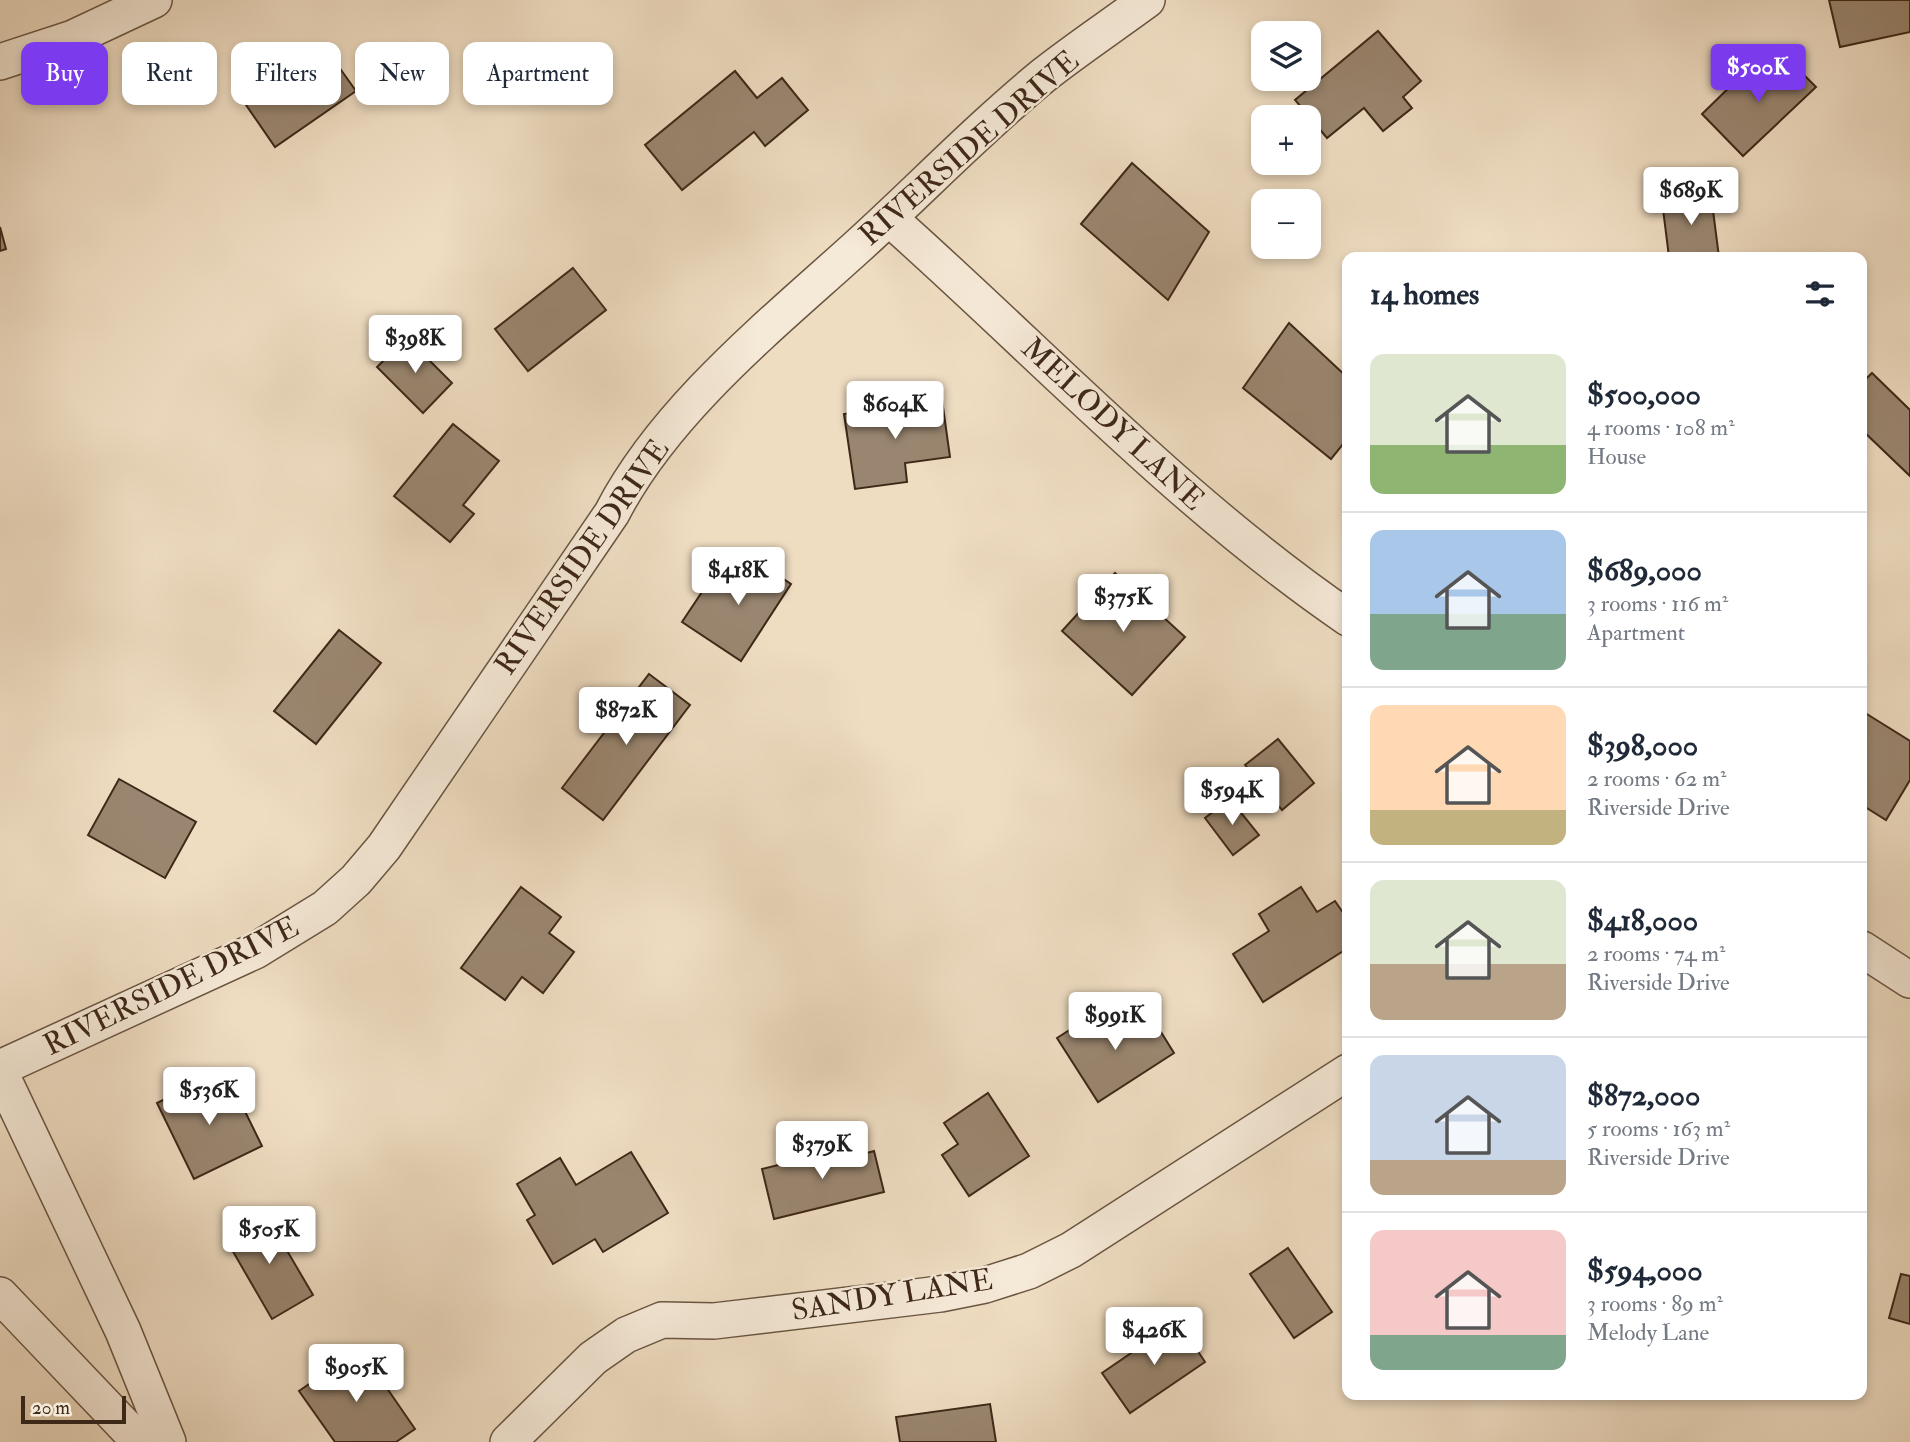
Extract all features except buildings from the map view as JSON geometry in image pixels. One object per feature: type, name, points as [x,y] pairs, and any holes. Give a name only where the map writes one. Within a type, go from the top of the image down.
[{"type":"street","points":[[0,62],[73,38],[154,0]]},
{"type":"street","name":"RIVERSIDE DRIVE","points":[[0,1070],[255,951],[325,908],[356,880],[391,837],[622,495],[682,415],[740,354],[1045,75],[1147,0]]},
{"type":"street","name":"MELODY LANE","points":[[889,218],[1204,509],[1279,571],[1342,614]]},
{"type":"street","points":[[1867,952],[1910,980]]},
{"type":"street","points":[[0,1070],[123,1331],[168,1442]]},
{"type":"street","name":"SANDY LANE","points":[[508,1442],[593,1358],[626,1335],[662,1320],[714,1321],[940,1294],[985,1285],[1029,1270],[1071,1250],[1342,1076]]},
{"type":"street","points":[[0,1295],[140,1442]]}]
